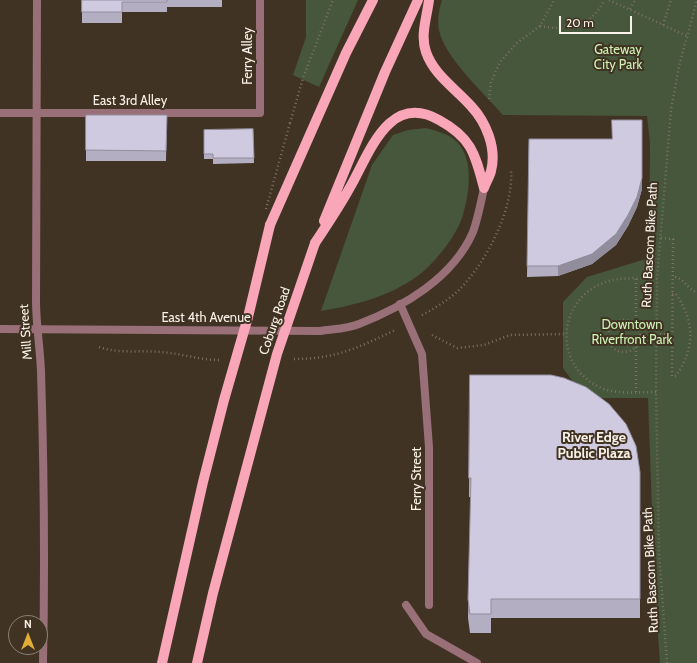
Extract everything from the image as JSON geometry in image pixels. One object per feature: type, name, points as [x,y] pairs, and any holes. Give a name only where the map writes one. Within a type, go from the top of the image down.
[{"type":"main road","name":"Coburg Road","points":[[162,663],[205,475],[224,400],[248,317],[270,225],[346,53],[373,0]]},
{"type":"main road","name":"Coburg Road","points":[[197,663],[213,593],[277,354],[315,243],[361,128],[418,0]]},
{"type":"main road","points":[[429,0],[424,35],[426,52],[439,74],[471,106],[485,126],[490,139],[492,153],[491,171],[484,188]]},
{"type":"main road","points":[[315,243],[349,189],[376,138],[386,126],[398,117],[414,113],[430,115],[454,128],[474,151],[484,188]]},
{"type":"street","name":"Mill Street","points":[[37,0],[36,328],[41,368],[45,544],[43,663]]},
{"type":"street","name":"Ferry Alley","points":[[260,0],[260,113]]},
{"type":"street","name":"East 3rd Alley","points":[[0,113],[260,113]]},
{"type":"street","name":"East 4th Avenue","points":[[0,329],[36,328],[320,331],[358,325],[400,304],[426,288],[446,271],[462,250],[472,232],[484,188]]},
{"type":"street","name":"Ferry Street","points":[[400,304],[422,354],[429,447],[429,605]]},
{"type":"street","points":[[406,605],[426,634],[477,663]]},
{"type":"path","points":[[290,123],[303,78],[333,0]]},
{"type":"path","points":[[489,103],[491,82],[500,62],[517,42],[540,26],[554,0]]},
{"type":"path","points":[[540,26],[554,29],[571,28],[587,22],[599,11],[604,0]]},
{"type":"path","points":[[609,0],[687,36]]},
{"type":"path","points":[[630,10],[635,0]]},
{"type":"path","points":[[663,25],[671,0]]},
{"type":"path","name":"Ruth Bascom Bike Path","points":[[668,663],[659,552],[656,392],[657,279],[661,238],[665,159],[671,110],[679,66],[697,0]]},
{"type":"path","points":[[661,238],[673,239],[672,294],[672,376],[676,376],[688,356],[690,334],[682,302],[676,294],[672,294]]},
{"type":"path","points":[[675,277],[679,278],[691,290],[696,292]]},
{"type":"path","points":[[636,279],[636,325],[640,335],[636,346],[636,392]]},
{"type":"path","points":[[656,392],[614,392],[599,387],[587,379],[577,369],[571,357],[566,334],[567,321],[574,307],[582,296],[603,283],[615,280],[657,279]]},
{"type":"path","points":[[636,325],[627,319],[616,321],[612,324],[607,334],[610,344],[619,351],[629,351],[636,346]]},
{"type":"path","points":[[409,323],[457,348],[484,345],[510,335],[566,334]]},
{"type":"path","points":[[290,359],[324,358],[343,354],[394,331]]},
{"type":"path","points":[[640,335],[672,334]]},
{"type":"path","points":[[202,359],[227,360]]},
{"type":"green space","points":[[306,0],[358,0],[319,87],[293,75],[306,37]]},
{"type":"green space","points":[[442,0],[697,0],[697,663],[660,663],[655,593],[648,398],[585,398],[563,368],[563,302],[587,277],[649,258],[650,143],[647,116],[503,115],[466,75],[442,41],[438,22]]},
{"type":"green space","points":[[426,128],[443,133],[454,139],[463,150],[466,159],[469,179],[467,200],[462,218],[455,232],[441,253],[414,279],[376,298],[348,306],[321,311],[372,165],[393,135],[408,130]]},
{"type":"building","points":[[82,0],[167,0],[167,2],[122,2],[122,12],[82,12]]},
{"type":"building","points":[[86,115],[167,115],[166,151],[86,150]]},
{"type":"building","points":[[612,120],[642,120],[642,178],[637,197],[628,215],[616,234],[592,254],[558,266],[527,266],[529,139],[612,139]]},
{"type":"building","points":[[253,129],[254,158],[213,158],[213,154],[204,154],[204,130]]},
{"type":"building","points":[[470,375],[551,375],[564,378],[586,387],[609,404],[626,424],[636,446],[640,472],[640,599],[491,599],[491,614],[470,614],[468,599],[471,478],[469,478]]},
{"type":"district","name":"River Edge Public Plaza","points":[[594,446]]},
{"type":"park label","name":"Gateway City Park","points":[[618,58]]},
{"type":"park label","name":"Downtown Riverfront Park","points":[[632,332]]}]
